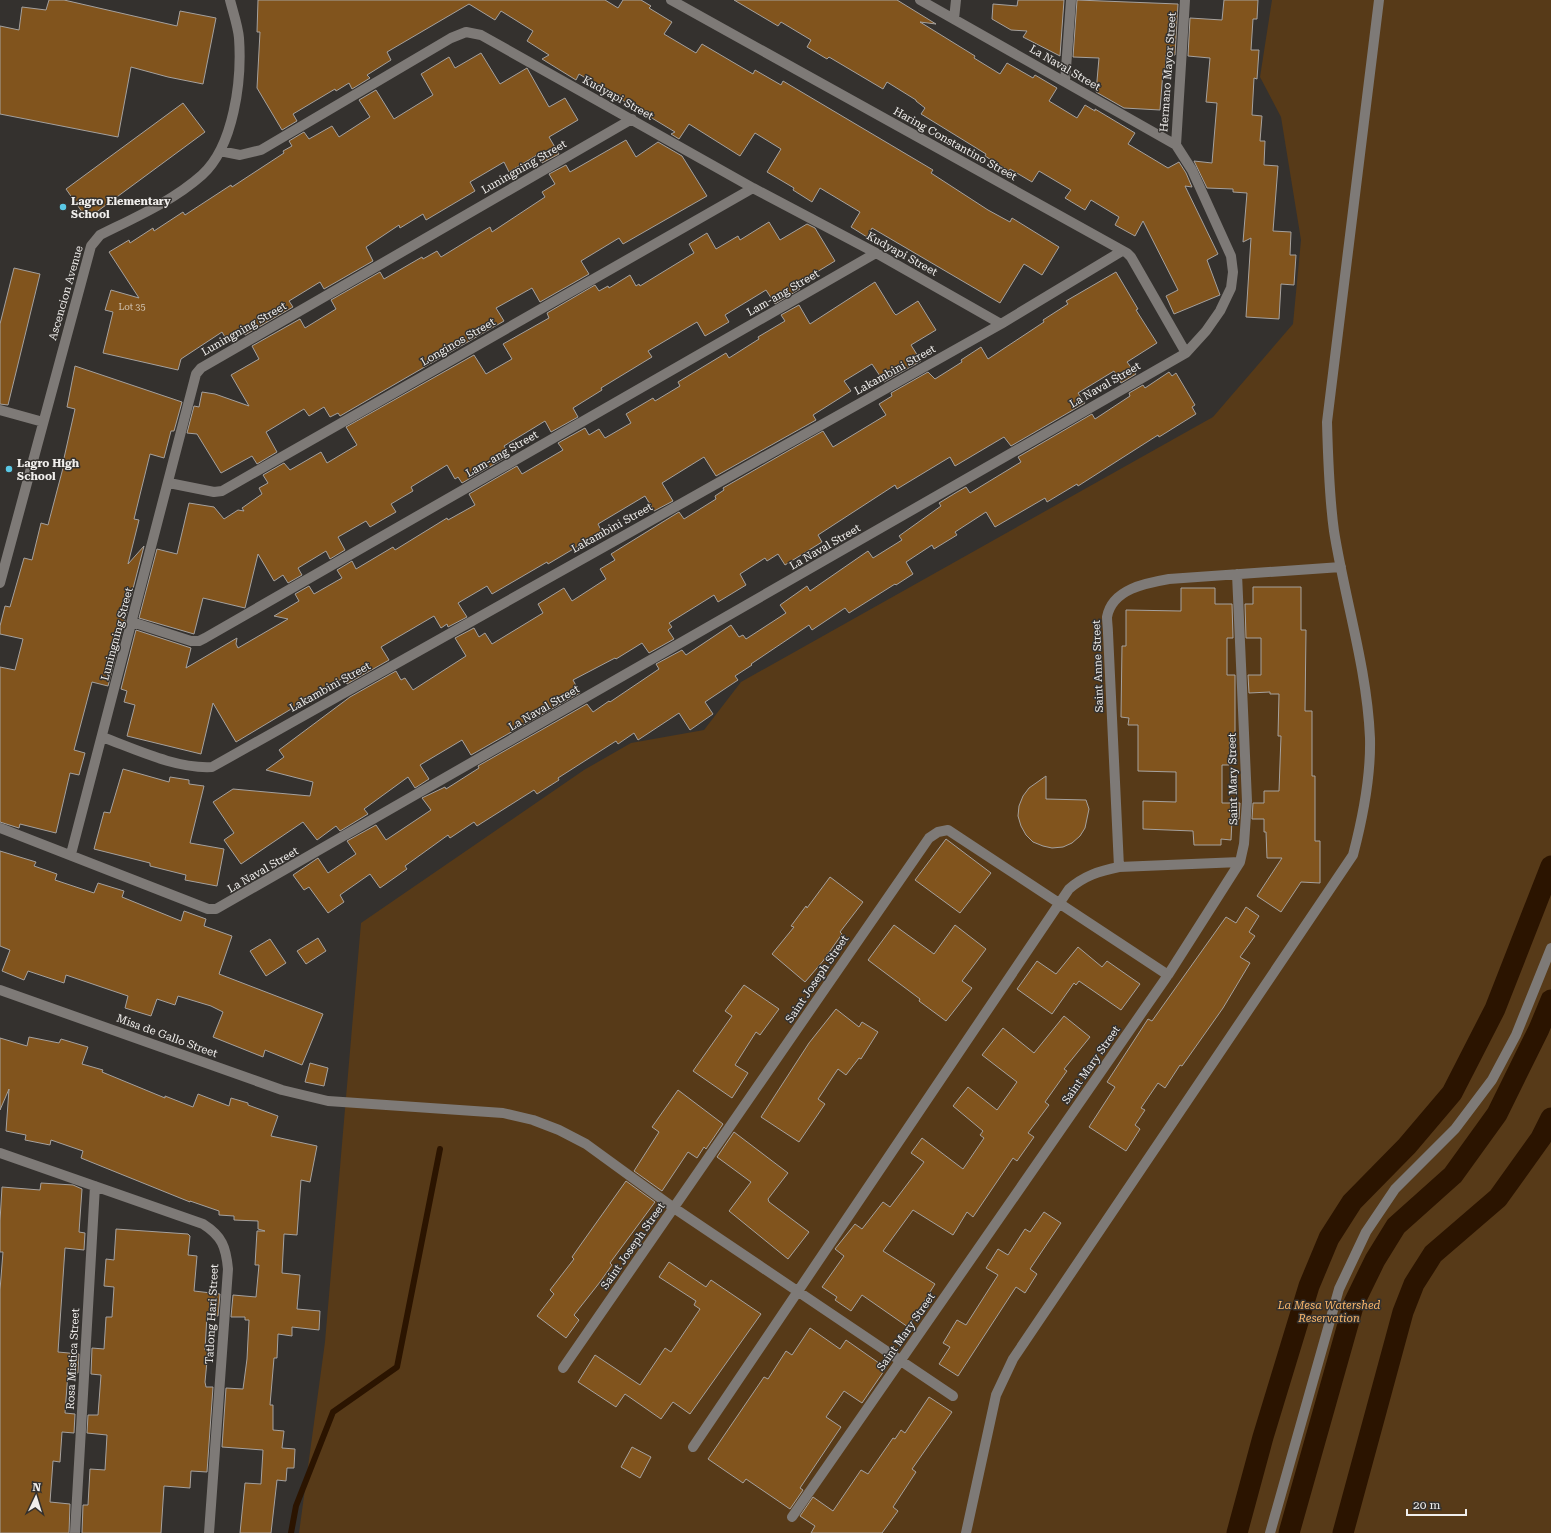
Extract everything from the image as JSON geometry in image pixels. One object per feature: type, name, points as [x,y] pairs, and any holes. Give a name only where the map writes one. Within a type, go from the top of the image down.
[{"type":"street","name":"Ascencion Avenue","points":[[0,583],[91,246],[100,235],[182,192],[203,174],[220,151],[237,94],[240,73],[239,37],[230,0]]},
{"type":"street","name":"Haring Constantino Street","points":[[671,0],[1131,257],[1186,353]]},
{"type":"street","name":"La Naval Street","points":[[0,828],[71,854],[208,909],[216,909],[1186,353],[1206,331],[1220,311],[1231,288],[1233,272],[1231,256],[1192,170],[1176,145],[920,0]]},
{"type":"street","points":[[954,19],[956,0]]},
{"type":"street","points":[[1065,82],[1071,0]]},
{"type":"street","name":"Hermano Mayor Street","points":[[1176,145],[1185,0]]},
{"type":"street","points":[[966,1533],[996,1395],[1013,1359],[1352,855],[1363,819],[1369,772],[1370,738],[1365,694],[1334,531],[1328,471],[1327,422],[1379,0]]},
{"type":"street","name":"Kudyapi Street","points":[[220,151],[240,155],[261,150],[451,38],[466,32],[481,35],[753,188],[876,253],[1000,324]]},
{"type":"street","name":"Luningning Street","points":[[71,854],[169,483],[196,374],[201,368],[632,119]]},
{"type":"street","name":"Longinos Street","points":[[169,483],[214,492],[222,491],[753,188]]},
{"type":"street","name":"Lakambini Street","points":[[102,737],[182,765],[197,768],[212,767],[1000,324],[1122,251]]},
{"type":"street","name":"Lam-ang Street","points":[[132,622],[191,641],[199,641],[876,253]]},
{"type":"street","points":[[0,410],[43,422]]},
{"type":"street","name":"Saint Anne Street","points":[[1119,867],[1108,633],[1108,617],[1113,603],[1126,592],[1144,583],[1169,579],[1341,568]]},
{"type":"street","name":"Saint Mary Street","points":[[792,1517],[1168,975],[1240,862],[1244,844],[1247,801],[1237,574]]},
{"type":"street","name":"Saint Joseph Street","points":[[563,1368],[929,838],[938,832],[948,830],[1168,975]]},
{"type":"street","points":[[693,1447],[1068,889],[1080,880],[1099,870],[1119,867],[1240,862]]},
{"type":"street","points":[[1270,1533],[1339,1289],[1366,1232],[1395,1189],[1455,1129],[1492,1080],[1516,1035],[1551,948]]},
{"type":"street","name":"Misa de Gallo Street","points":[[0,990],[282,1090],[328,1101],[503,1113],[533,1120],[559,1130],[586,1144],[674,1208],[952,1396]]},
{"type":"street","name":"Tatlong Hari Street","points":[[0,1153],[203,1224],[215,1231],[222,1242],[227,1256],[228,1269],[209,1533]]},
{"type":"street","name":"Rosa Mistica Street","points":[[75,1533],[95,1186]]},
{"type":"green space","name":"La Mesa Watershed Reservation","points":[[1272,0],[1551,0],[1551,1533],[299,1533],[325,1342],[361,923],[584,770],[631,743],[704,730],[741,682],[1213,417],[1293,324],[1301,240],[1281,117],[1260,77]]},
{"type":"building","points":[[49,0],[64,0],[177,26],[180,11],[216,18],[203,84],[168,77],[131,67],[118,137],[0,114],[0,26],[19,30],[22,7],[46,10]]},
{"type":"building","points":[[258,0],[605,0],[618,8],[623,0],[641,0],[651,6],[649,8],[672,22],[664,34],[696,53],[702,44],[753,74],[755,70],[781,85],[783,81],[933,170],[931,173],[988,210],[1010,222],[1012,218],[1059,247],[1042,275],[1024,264],[1000,303],[872,228],[867,237],[851,227],[860,212],[820,188],[812,202],[793,190],[794,188],[767,172],[781,149],[755,133],[740,156],[689,124],[679,139],[671,134],[675,132],[579,74],[576,80],[542,59],[549,55],[527,41],[533,31],[501,11],[495,20],[469,4],[387,52],[391,60],[367,75],[370,78],[352,89],[349,83],[336,91],[335,89],[293,114],[297,121],[282,130],[257,88],[260,32],[257,32]]},
{"type":"building","points":[[734,0],[897,0],[936,24],[920,22],[975,56],[974,58],[1000,74],[1007,63],[1033,78],[1035,75],[1057,88],[1049,101],[1077,118],[1085,105],[1095,111],[1095,109],[1135,133],[1128,144],[1168,168],[1179,162],[1186,173],[1192,187],[1185,186],[1218,254],[1207,260],[1220,295],[1174,314],[1166,296],[1178,290],[1143,221],[1135,236],[1115,225],[1119,217],[1091,200],[1085,210],[1065,198],[1071,190],[1039,171],[1032,182],[1010,169],[1009,171],[985,156],[986,154],[921,114],[925,108],[916,100],[887,82],[883,89],[829,57],[827,59],[807,47],[811,40],[781,22],[778,26]]},
{"type":"building","points":[[1018,0],[1064,0],[1060,56],[1023,37],[1027,31],[1011,30],[992,19],[993,4],[1017,6]]},
{"type":"building","points":[[1077,0],[1178,4],[1175,55],[1166,55],[1165,71],[1163,71],[1160,110],[1124,108],[1096,92],[1099,58],[1073,57]]},
{"type":"building","points":[[1224,0],[1258,0],[1257,19],[1253,19],[1251,50],[1259,50],[1257,79],[1254,78],[1252,115],[1262,116],[1260,141],[1265,141],[1264,165],[1278,166],[1273,231],[1291,232],[1290,255],[1296,255],[1294,285],[1281,284],[1279,319],[1246,317],[1251,238],[1243,242],[1247,193],[1233,192],[1233,189],[1207,188],[1194,161],[1212,163],[1217,103],[1206,102],[1210,58],[1188,56],[1190,18],[1222,20]]},
{"type":"building","points":[[481,53],[500,84],[527,68],[549,107],[565,98],[578,120],[549,137],[559,154],[542,163],[537,155],[509,172],[504,162],[470,182],[475,191],[426,220],[423,214],[400,228],[399,225],[366,247],[373,261],[324,289],[320,282],[289,301],[293,307],[245,335],[242,330],[226,339],[222,332],[181,359],[178,370],[103,353],[113,312],[105,310],[111,290],[139,298],[109,252],[129,240],[130,243],[153,228],[154,231],[183,212],[185,215],[231,185],[232,187],[284,153],[283,151],[292,146],[289,141],[304,132],[309,139],[332,126],[339,137],[370,117],[359,100],[376,90],[394,119],[433,95],[421,74],[449,57],[455,68]]},
{"type":"building","points":[[183,103],[205,132],[87,219],[66,189]]},
{"type":"building","points":[[626,140],[636,157],[658,142],[682,156],[707,196],[623,244],[619,238],[581,261],[589,274],[540,302],[532,288],[496,308],[504,321],[340,416],[338,413],[330,417],[324,407],[309,416],[304,409],[266,432],[277,452],[257,464],[252,456],[221,473],[197,434],[187,433],[194,406],[199,407],[202,392],[215,394],[249,406],[231,375],[259,359],[252,346],[300,319],[305,328],[336,309],[331,300],[380,272],[384,279],[422,257],[423,259],[437,251],[441,257],[490,227],[492,232],[545,197],[542,192],[555,184],[549,174],[566,165],[570,172]]},
{"type":"building","points":[[769,222],[780,240],[807,224],[815,228],[835,261],[797,284],[800,289],[775,304],[766,290],[725,315],[729,322],[705,336],[697,322],[648,351],[652,357],[601,388],[602,390],[573,408],[578,417],[551,432],[545,421],[504,446],[510,455],[462,483],[458,477],[455,479],[447,465],[411,487],[413,491],[391,504],[396,512],[370,527],[366,521],[338,537],[345,550],[330,559],[326,551],[298,568],[302,575],[288,583],[283,575],[274,581],[258,554],[245,608],[203,598],[194,634],[139,618],[157,549],[177,554],[189,503],[214,507],[224,519],[238,510],[244,511],[242,508],[262,494],[259,488],[268,483],[263,475],[284,463],[290,470],[321,452],[327,463],[357,445],[346,427],[474,355],[486,374],[512,359],[503,344],[549,318],[547,313],[595,285],[599,291],[608,286],[609,288],[630,275],[636,286],[639,284],[640,286],[694,253],[689,244],[707,233],[716,249],[738,236],[740,240]]},
{"type":"building","points":[[14,268],[40,274],[8,405],[0,404],[0,324]]},
{"type":"building","points":[[1116,272],[1138,309],[1136,310],[1157,343],[1127,362],[1136,374],[1121,383],[1114,371],[1078,393],[1085,403],[1011,446],[1004,437],[955,466],[950,457],[897,489],[895,485],[818,535],[822,542],[785,565],[778,554],[767,561],[765,558],[740,574],[746,585],[718,602],[714,595],[669,623],[672,627],[668,630],[674,639],[649,653],[642,643],[616,659],[615,658],[573,680],[580,693],[471,755],[462,740],[420,765],[429,779],[415,788],[408,777],[364,809],[368,814],[340,831],[336,826],[317,840],[303,822],[241,864],[224,840],[234,833],[213,802],[233,789],[310,796],[313,782],[266,770],[284,757],[279,750],[350,697],[396,671],[401,680],[405,678],[413,690],[466,656],[455,638],[474,628],[479,637],[485,633],[492,644],[543,613],[538,604],[564,588],[572,601],[606,579],[600,569],[615,560],[611,554],[679,512],[684,519],[716,499],[715,496],[724,490],[723,488],[823,431],[833,447],[886,415],[879,404],[892,396],[891,393],[928,372],[935,379],[962,362],[961,360],[981,347],[988,359],[1044,322],[1043,320],[1068,304],[1066,301]]},
{"type":"building","points":[[875,282],[896,315],[918,301],[936,330],[911,345],[921,361],[884,382],[872,364],[844,381],[851,391],[813,415],[816,420],[716,476],[704,457],[662,483],[673,501],[654,511],[645,496],[598,524],[602,532],[548,564],[547,562],[492,594],[487,586],[458,603],[467,617],[448,627],[447,624],[441,628],[434,616],[381,647],[389,660],[347,684],[343,678],[236,742],[213,703],[201,754],[127,736],[135,705],[124,702],[127,691],[121,689],[136,630],[191,648],[186,668],[237,638],[236,644],[238,648],[288,619],[274,616],[299,601],[295,594],[309,586],[314,594],[342,578],[337,570],[352,561],[356,569],[393,547],[395,550],[447,518],[448,520],[475,505],[469,494],[517,466],[522,474],[563,450],[558,443],[585,428],[589,435],[599,429],[605,438],[631,423],[626,414],[653,398],[655,401],[680,386],[678,382],[726,353],[729,358],[759,339],[758,337],[785,321],[781,315],[799,305],[810,324]]},
{"type":"building","points":[[75,366],[182,402],[174,431],[171,431],[164,458],[150,454],[134,519],[139,520],[128,564],[144,546],[108,686],[92,682],[74,750],[85,753],[79,775],[70,773],[56,833],[20,824],[19,828],[0,822],[0,667],[15,670],[23,639],[0,634],[0,626],[5,606],[10,607],[24,558],[32,560],[41,523],[48,525],[63,468],[75,409],[67,407]]},
{"type":"building","points":[[1169,372],[1172,376],[1176,373],[1195,405],[1192,407],[1196,414],[1159,437],[1158,435],[1078,486],[1077,484],[1047,502],[1045,498],[995,527],[986,512],[955,532],[957,535],[934,549],[932,545],[906,562],[913,574],[849,613],[845,608],[812,630],[809,625],[735,676],[738,680],[705,702],[713,714],[690,730],[679,713],[638,740],[634,733],[618,744],[616,741],[558,778],[559,780],[537,794],[534,790],[477,826],[474,822],[450,838],[448,835],[405,866],[407,869],[380,888],[370,874],[340,895],[344,902],[328,913],[309,887],[304,890],[293,875],[318,858],[328,873],[356,854],[347,841],[376,825],[386,840],[431,810],[422,798],[445,787],[446,789],[479,768],[478,766],[587,704],[593,712],[659,669],[656,664],[682,650],[686,655],[731,625],[739,637],[743,635],[746,639],[786,613],[780,605],[807,586],[810,591],[868,551],[873,558],[902,540],[899,536],[941,506],[939,503],[966,487],[970,493],[1021,462],[1018,457],[1092,414],[1095,419],[1130,396],[1129,393],[1143,385],[1145,388]]},
{"type":"building","points":[[1253,587],[1301,587],[1301,630],[1306,630],[1305,711],[1312,711],[1312,776],[1315,776],[1315,841],[1320,841],[1320,883],[1301,882],[1281,912],[1257,896],[1282,858],[1267,858],[1264,819],[1252,819],[1253,803],[1264,803],[1264,791],[1279,791],[1281,736],[1278,736],[1279,694],[1270,694],[1270,692],[1249,693],[1248,675],[1261,675],[1261,638],[1246,638],[1245,604],[1253,604]]},
{"type":"building","points":[[1181,588],[1215,588],[1215,604],[1232,604],[1233,638],[1227,638],[1227,675],[1235,675],[1235,736],[1230,736],[1229,765],[1222,765],[1222,803],[1240,803],[1239,819],[1232,819],[1231,840],[1221,839],[1221,845],[1194,845],[1193,831],[1143,829],[1143,801],[1176,802],[1176,772],[1138,771],[1138,725],[1128,725],[1129,718],[1121,717],[1122,646],[1126,646],[1126,610],[1181,611]]},
{"type":"building","points":[[123,769],[169,782],[170,777],[189,780],[189,784],[204,786],[190,843],[224,849],[217,886],[185,880],[186,875],[150,866],[150,863],[94,849],[104,812],[110,813]]},
{"type":"building","points":[[1046,776],[1046,799],[1086,800],[1089,809],[1085,828],[1080,836],[1072,843],[1063,847],[1052,848],[1033,842],[1026,835],[1018,816],[1019,806],[1023,796],[1029,788]]},
{"type":"building","points":[[946,839],[991,873],[960,913],[915,880]]},
{"type":"building","points":[[0,851],[36,862],[34,866],[57,874],[55,880],[94,893],[98,883],[124,891],[122,897],[181,921],[184,911],[206,919],[204,926],[232,936],[219,974],[323,1014],[302,1065],[265,1050],[263,1057],[213,1037],[223,1012],[211,1006],[178,996],[175,1005],[157,999],[151,1016],[125,1008],[128,996],[66,975],[64,983],[28,971],[24,980],[2,971],[10,950],[0,946]]},
{"type":"building","points":[[830,877],[863,902],[840,932],[842,934],[823,961],[805,982],[772,954],[794,927],[791,926],[806,906],[807,908]]},
{"type":"building","points":[[1246,907],[1259,916],[1249,932],[1255,936],[1240,957],[1250,963],[1223,1008],[1182,1066],[1180,1065],[1165,1088],[1158,1083],[1141,1108],[1145,1110],[1135,1125],[1140,1129],[1126,1151],[1089,1127],[1115,1087],[1107,1082],[1148,1019],[1152,1021],[1226,917],[1236,923]]},
{"type":"building","points":[[894,925],[934,954],[955,925],[986,949],[962,981],[972,988],[946,1021],[919,1001],[920,999],[868,960]]},
{"type":"building","points":[[318,938],[326,951],[306,964],[297,951]]},
{"type":"building","points":[[270,939],[286,963],[266,976],[250,951]]},
{"type":"building","points":[[1078,947],[1102,967],[1107,961],[1140,984],[1121,1010],[1079,981],[1076,985],[1074,983],[1052,1014],[1017,989],[1037,961],[1056,974]]},
{"type":"building","points":[[744,985],[779,1009],[760,1035],[756,1032],[735,1065],[748,1073],[732,1098],[693,1071],[732,1016],[725,1011]]},
{"type":"building","points":[[836,1009],[859,1027],[862,1022],[878,1032],[861,1059],[859,1058],[846,1075],[838,1069],[818,1099],[825,1104],[799,1142],[761,1117],[809,1043]]},
{"type":"building","points":[[1064,1016],[1090,1037],[1064,1069],[1067,1071],[1045,1102],[1049,1105],[1028,1133],[1034,1137],[1017,1161],[1013,1158],[973,1217],[967,1212],[953,1235],[913,1210],[883,1251],[935,1284],[908,1327],[862,1295],[851,1311],[835,1300],[837,1297],[822,1287],[844,1256],[835,1249],[855,1224],[862,1229],[883,1202],[890,1207],[924,1162],[911,1153],[922,1138],[963,1169],[984,1138],[980,1135],[983,1131],[953,1106],[968,1087],[997,1110],[1017,1082],[982,1055],[1003,1028],[1034,1053]]},
{"type":"building","points":[[29,1037],[59,1043],[61,1039],[88,1047],[82,1064],[103,1070],[102,1072],[165,1098],[165,1096],[193,1107],[198,1094],[229,1106],[231,1098],[248,1103],[248,1105],[278,1116],[271,1136],[317,1146],[310,1182],[301,1180],[297,1235],[284,1234],[282,1273],[300,1275],[297,1309],[320,1311],[319,1330],[292,1327],[292,1336],[278,1334],[277,1358],[274,1358],[270,1405],[273,1405],[273,1430],[284,1431],[282,1448],[295,1449],[294,1468],[287,1468],[286,1481],[277,1480],[271,1533],[240,1533],[245,1483],[261,1484],[263,1450],[222,1447],[226,1388],[243,1389],[247,1359],[249,1320],[245,1320],[245,1317],[231,1317],[233,1295],[256,1297],[259,1265],[255,1265],[257,1231],[265,1231],[258,1229],[258,1221],[234,1220],[234,1216],[219,1215],[219,1211],[190,1202],[81,1158],[83,1151],[51,1140],[50,1145],[25,1140],[26,1135],[6,1131],[9,1089],[0,1110],[0,1038],[27,1046]]},
{"type":"building","points":[[310,1063],[328,1068],[324,1086],[305,1082]]},
{"type":"building","points":[[678,1090],[723,1124],[706,1149],[704,1147],[697,1158],[688,1152],[662,1191],[634,1171],[659,1132],[652,1127]]},
{"type":"building","points":[[734,1132],[788,1173],[768,1199],[769,1202],[809,1232],[788,1259],[729,1211],[751,1182],[717,1157]]},
{"type":"building","points":[[626,1181],[655,1202],[610,1263],[612,1265],[600,1282],[574,1315],[579,1320],[566,1338],[537,1316],[554,1294],[550,1290],[574,1259],[572,1257]]},
{"type":"building","points":[[41,1183],[73,1185],[82,1189],[79,1232],[85,1233],[84,1250],[65,1248],[58,1352],[79,1354],[78,1373],[68,1372],[65,1413],[75,1414],[74,1433],[62,1432],[60,1462],[53,1461],[50,1502],[70,1504],[69,1533],[0,1533],[0,1290],[3,1252],[0,1252],[0,1221],[2,1187],[40,1190]]},
{"type":"building","points":[[1044,1212],[1061,1223],[1030,1269],[1037,1274],[1025,1293],[1016,1287],[958,1376],[939,1364],[950,1347],[943,1343],[957,1320],[966,1325],[998,1275],[986,1268],[998,1249],[1008,1255],[1025,1229],[1030,1232]]},
{"type":"building","points":[[116,1229],[188,1234],[190,1236],[188,1255],[197,1256],[194,1291],[220,1294],[218,1316],[207,1315],[205,1350],[208,1350],[205,1382],[206,1387],[213,1387],[207,1472],[191,1471],[190,1488],[164,1486],[161,1533],[82,1533],[83,1505],[88,1505],[90,1469],[105,1470],[107,1435],[87,1433],[88,1415],[98,1415],[101,1375],[91,1374],[92,1348],[104,1349],[106,1317],[112,1317],[114,1287],[104,1286],[106,1259],[114,1260]]},
{"type":"building","points":[[669,1262],[706,1287],[711,1280],[761,1314],[690,1414],[673,1402],[661,1419],[625,1394],[616,1407],[578,1382],[595,1355],[640,1385],[665,1348],[671,1352],[700,1309],[694,1305],[696,1301],[659,1277]]},
{"type":"building","points":[[810,1328],[840,1349],[846,1340],[886,1368],[862,1403],[844,1391],[826,1417],[841,1427],[800,1488],[803,1490],[790,1509],[746,1479],[743,1483],[708,1459],[764,1377],[768,1379],[786,1351],[792,1355]]},
{"type":"building","points":[[929,1397],[952,1412],[912,1469],[916,1472],[893,1507],[898,1511],[882,1533],[811,1533],[815,1526],[800,1516],[813,1497],[833,1511],[861,1470],[868,1474],[893,1438],[895,1439],[901,1430],[905,1433]]},
{"type":"building","points":[[632,1447],[651,1457],[640,1478],[621,1467]]},
{"type":"waterway","points":[[1237,1533],[1263,1437],[1309,1286],[1329,1238],[1352,1202],[1407,1146],[1452,1093],[1495,1009],[1551,866]]},
{"type":"waterway","points":[[1289,1533],[1354,1303],[1375,1260],[1396,1226],[1453,1175],[1497,1114],[1539,1029],[1551,1000]]},
{"type":"waterway","points":[[1343,1533],[1403,1312],[1414,1284],[1433,1254],[1498,1198],[1541,1138],[1551,1118]]},
{"type":"waterway","points":[[291,1533],[296,1506],[333,1412],[397,1367],[440,1149]]},
{"type":"place","name":"Lagro Elementary School","points":[[63,207]]},
{"type":"place","name":"Lagro High School","points":[[9,469]]}]
